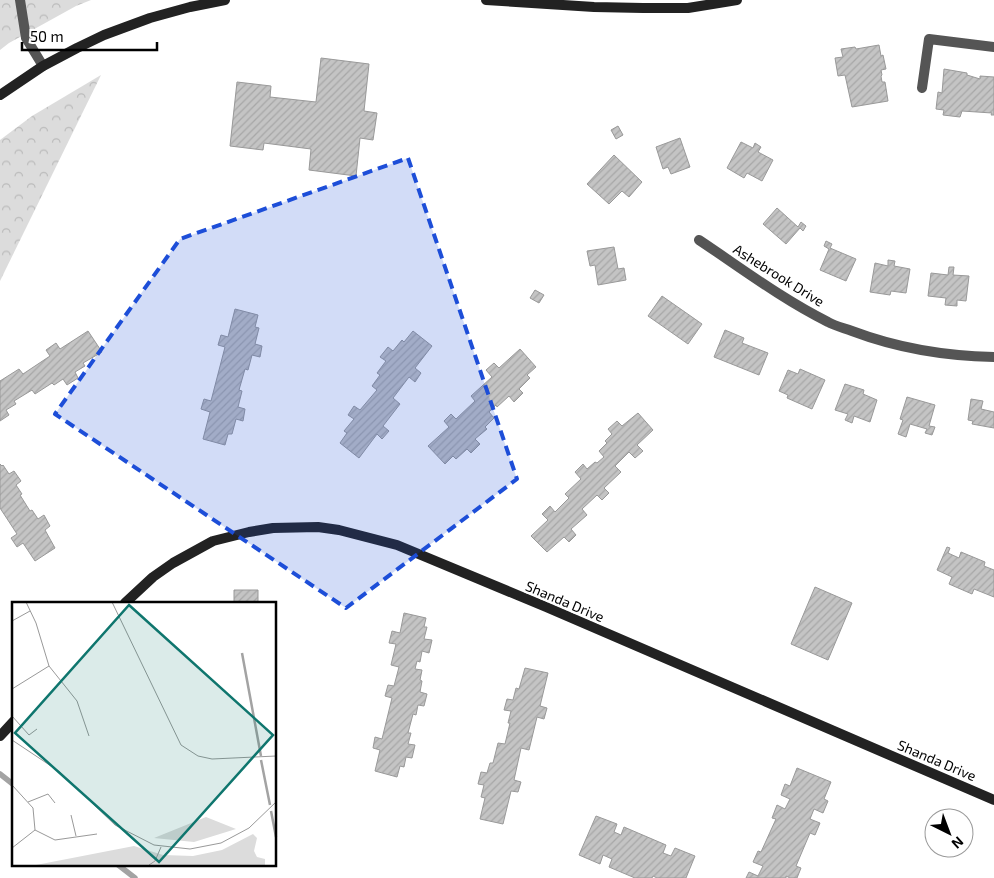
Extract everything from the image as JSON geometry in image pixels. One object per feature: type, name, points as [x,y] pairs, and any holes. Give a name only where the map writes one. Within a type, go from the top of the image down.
[{"type":"street","points":[[20,0],[26,38],[43,66]]},
{"type":"street","points":[[0,95],[43,66],[104,35],[150,18],[225,0]]},
{"type":"street","points":[[486,0],[643,8],[688,8],[737,0]]},
{"type":"street","points":[[922,88],[929,39],[994,46]]},
{"type":"street","name":"Ashebrook Drive","points":[[699,240],[791,302],[829,323],[905,347],[973,357],[994,358]]},
{"type":"street","name":"Shanda Drive","points":[[126,602],[153,576],[213,541],[273,528],[318,526],[339,530],[396,545],[546,607],[994,800]]},
{"type":"street","points":[[0,736],[12,723]]},
{"type":"highlighted area","points":[[408,158],[517,479],[346,608],[55,414],[180,239]]},
{"type":"green space","points":[[0,0],[91,0],[76,6],[9,43],[0,50]]},
{"type":"green space","points":[[101,75],[0,281],[0,140],[32,116]]},
{"type":"building","points":[[879,45],[886,69],[881,70],[881,76],[882,82],[885,82],[888,101],[852,107],[845,75],[838,76],[835,58],[843,57],[841,49],[855,47],[856,49]]},
{"type":"building","points":[[321,58],[369,64],[364,111],[377,113],[373,140],[360,138],[356,176],[309,170],[311,149],[264,143],[263,150],[230,146],[237,82],[271,86],[270,97],[316,102]]},
{"type":"building","points":[[944,69],[967,73],[967,75],[980,79],[980,76],[994,77],[994,115],[991,115],[992,113],[962,111],[960,117],[943,115],[944,110],[936,109],[938,92],[942,93]]},
{"type":"building","points":[[618,126],[623,135],[616,139],[611,130]]},
{"type":"building","points":[[680,138],[690,167],[671,174],[668,167],[663,169],[656,147]]},
{"type":"building","points":[[741,142],[753,148],[755,143],[761,147],[758,152],[773,160],[762,181],[747,173],[744,178],[727,168]]},
{"type":"building","points":[[614,155],[642,182],[629,197],[622,191],[609,204],[587,184]]},
{"type":"building","points":[[777,208],[798,227],[801,222],[806,226],[803,231],[800,228],[786,244],[763,224]]},
{"type":"building","points":[[826,241],[832,244],[830,248],[856,259],[846,281],[820,270],[829,249],[824,246]]},
{"type":"building","points":[[614,247],[618,269],[624,268],[626,280],[598,285],[595,265],[590,266],[587,251]]},
{"type":"building","points":[[888,260],[895,261],[894,266],[910,269],[906,293],[891,291],[890,295],[870,292],[875,263],[888,266]]},
{"type":"building","points":[[949,267],[954,267],[953,275],[969,276],[966,301],[957,300],[957,306],[945,305],[946,298],[928,296],[931,273],[948,275]]},
{"type":"building","points":[[535,290],[544,295],[539,303],[530,298]]},
{"type":"building","points":[[662,296],[702,324],[688,344],[648,316]]},
{"type":"building","points":[[235,309],[258,315],[255,327],[259,328],[255,344],[262,346],[260,357],[252,355],[248,370],[245,369],[239,390],[242,391],[238,407],[245,409],[243,421],[236,419],[232,434],[228,434],[225,445],[203,439],[210,412],[201,409],[204,399],[211,401],[225,347],[218,345],[221,335],[228,337]]},
{"type":"building","points":[[725,330],[744,338],[742,343],[768,353],[759,375],[714,357]]},
{"type":"building","points":[[88,331],[102,352],[83,363],[85,366],[75,372],[78,378],[67,385],[63,379],[54,385],[52,383],[35,394],[32,390],[14,401],[16,404],[6,410],[9,415],[0,421],[0,381],[19,369],[23,374],[50,356],[46,350],[56,343],[60,349]]},
{"type":"building","points":[[413,331],[432,346],[415,368],[421,373],[415,382],[409,377],[393,398],[400,404],[383,426],[389,431],[382,439],[377,434],[359,458],[340,443],[347,433],[344,431],[354,419],[348,415],[354,406],[360,410],[377,390],[372,386],[380,375],[377,373],[386,361],[380,357],[388,347],[393,351]]},
{"type":"building","points":[[520,349],[536,367],[527,375],[530,378],[519,389],[523,393],[514,402],[509,396],[489,412],[494,418],[485,427],[487,429],[475,439],[480,444],[471,453],[467,449],[456,459],[453,456],[445,464],[428,446],[449,427],[444,421],[451,414],[456,419],[475,401],[471,396],[492,377],[486,370],[494,363],[499,368]]},
{"type":"building","points":[[800,369],[825,380],[812,409],[787,398],[788,395],[779,391],[788,370],[798,374]]},
{"type":"building","points":[[845,384],[864,390],[863,394],[877,400],[870,422],[854,416],[852,423],[845,420],[848,414],[835,410]]},
{"type":"building","points":[[907,397],[935,405],[929,426],[935,427],[932,435],[925,433],[927,429],[910,424],[906,437],[898,434],[903,420],[900,419]]},
{"type":"building","points":[[971,399],[983,401],[981,409],[994,412],[994,428],[972,424],[973,421],[968,420]]},
{"type":"building","points":[[638,413],[653,430],[637,445],[643,451],[635,458],[629,452],[615,466],[621,472],[604,488],[609,493],[602,500],[597,495],[582,509],[587,515],[571,529],[576,535],[569,542],[564,537],[547,552],[531,536],[548,520],[542,514],[550,506],[555,512],[569,498],[565,494],[581,479],[575,472],[583,464],[587,469],[604,457],[599,451],[612,434],[608,429],[617,421],[622,426]]},
{"type":"building","points":[[0,464],[3,465],[9,474],[14,471],[21,481],[16,485],[22,494],[20,495],[30,511],[32,510],[38,519],[44,515],[50,526],[45,530],[55,548],[35,561],[23,543],[17,547],[11,538],[17,534],[0,508]]},
{"type":"building","points":[[947,547],[950,548],[948,553],[959,558],[961,552],[985,562],[984,566],[994,570],[994,597],[974,589],[972,594],[949,584],[952,577],[937,570]]},
{"type":"building","points":[[815,587],[852,603],[828,660],[791,644]]},
{"type":"building","points":[[234,590],[258,590],[258,602],[234,602]]},
{"type":"building","points":[[404,613],[426,618],[424,627],[427,627],[424,639],[432,640],[429,653],[422,651],[420,662],[417,661],[415,669],[422,670],[420,692],[427,694],[424,706],[418,705],[416,715],[413,714],[408,733],[411,733],[408,744],[415,745],[412,758],[406,757],[404,767],[400,766],[397,777],[375,771],[380,750],[373,748],[375,737],[382,739],[392,698],[385,696],[388,685],[394,686],[399,667],[391,665],[396,644],[389,643],[392,631],[400,633]]},
{"type":"building","points":[[525,668],[548,673],[540,706],[547,708],[544,719],[537,717],[529,750],[521,748],[514,780],[521,782],[518,792],[511,791],[503,824],[480,819],[485,798],[481,797],[484,785],[478,784],[481,772],[487,773],[490,763],[493,763],[498,743],[505,744],[511,711],[504,710],[507,699],[513,700],[516,688],[519,689]]},
{"type":"building","points":[[797,768],[831,782],[824,799],[828,801],[823,813],[814,809],[810,819],[820,823],[815,835],[810,833],[796,866],[801,868],[797,878],[786,876],[786,878],[746,878],[749,872],[758,876],[763,866],[753,862],[758,851],[761,852],[776,819],[772,818],[777,805],[785,809],[790,799],[781,795],[785,784],[790,786]]},
{"type":"building","points":[[596,816],[617,824],[614,832],[621,835],[624,827],[666,845],[663,853],[671,856],[675,848],[695,856],[686,878],[657,878],[653,876],[652,878],[635,878],[609,867],[612,859],[603,855],[600,864],[579,855]]},
{"type":"waterway","points":[[0,774],[12,783]]},
{"type":"waterway","points":[[120,866],[135,878]]}]
